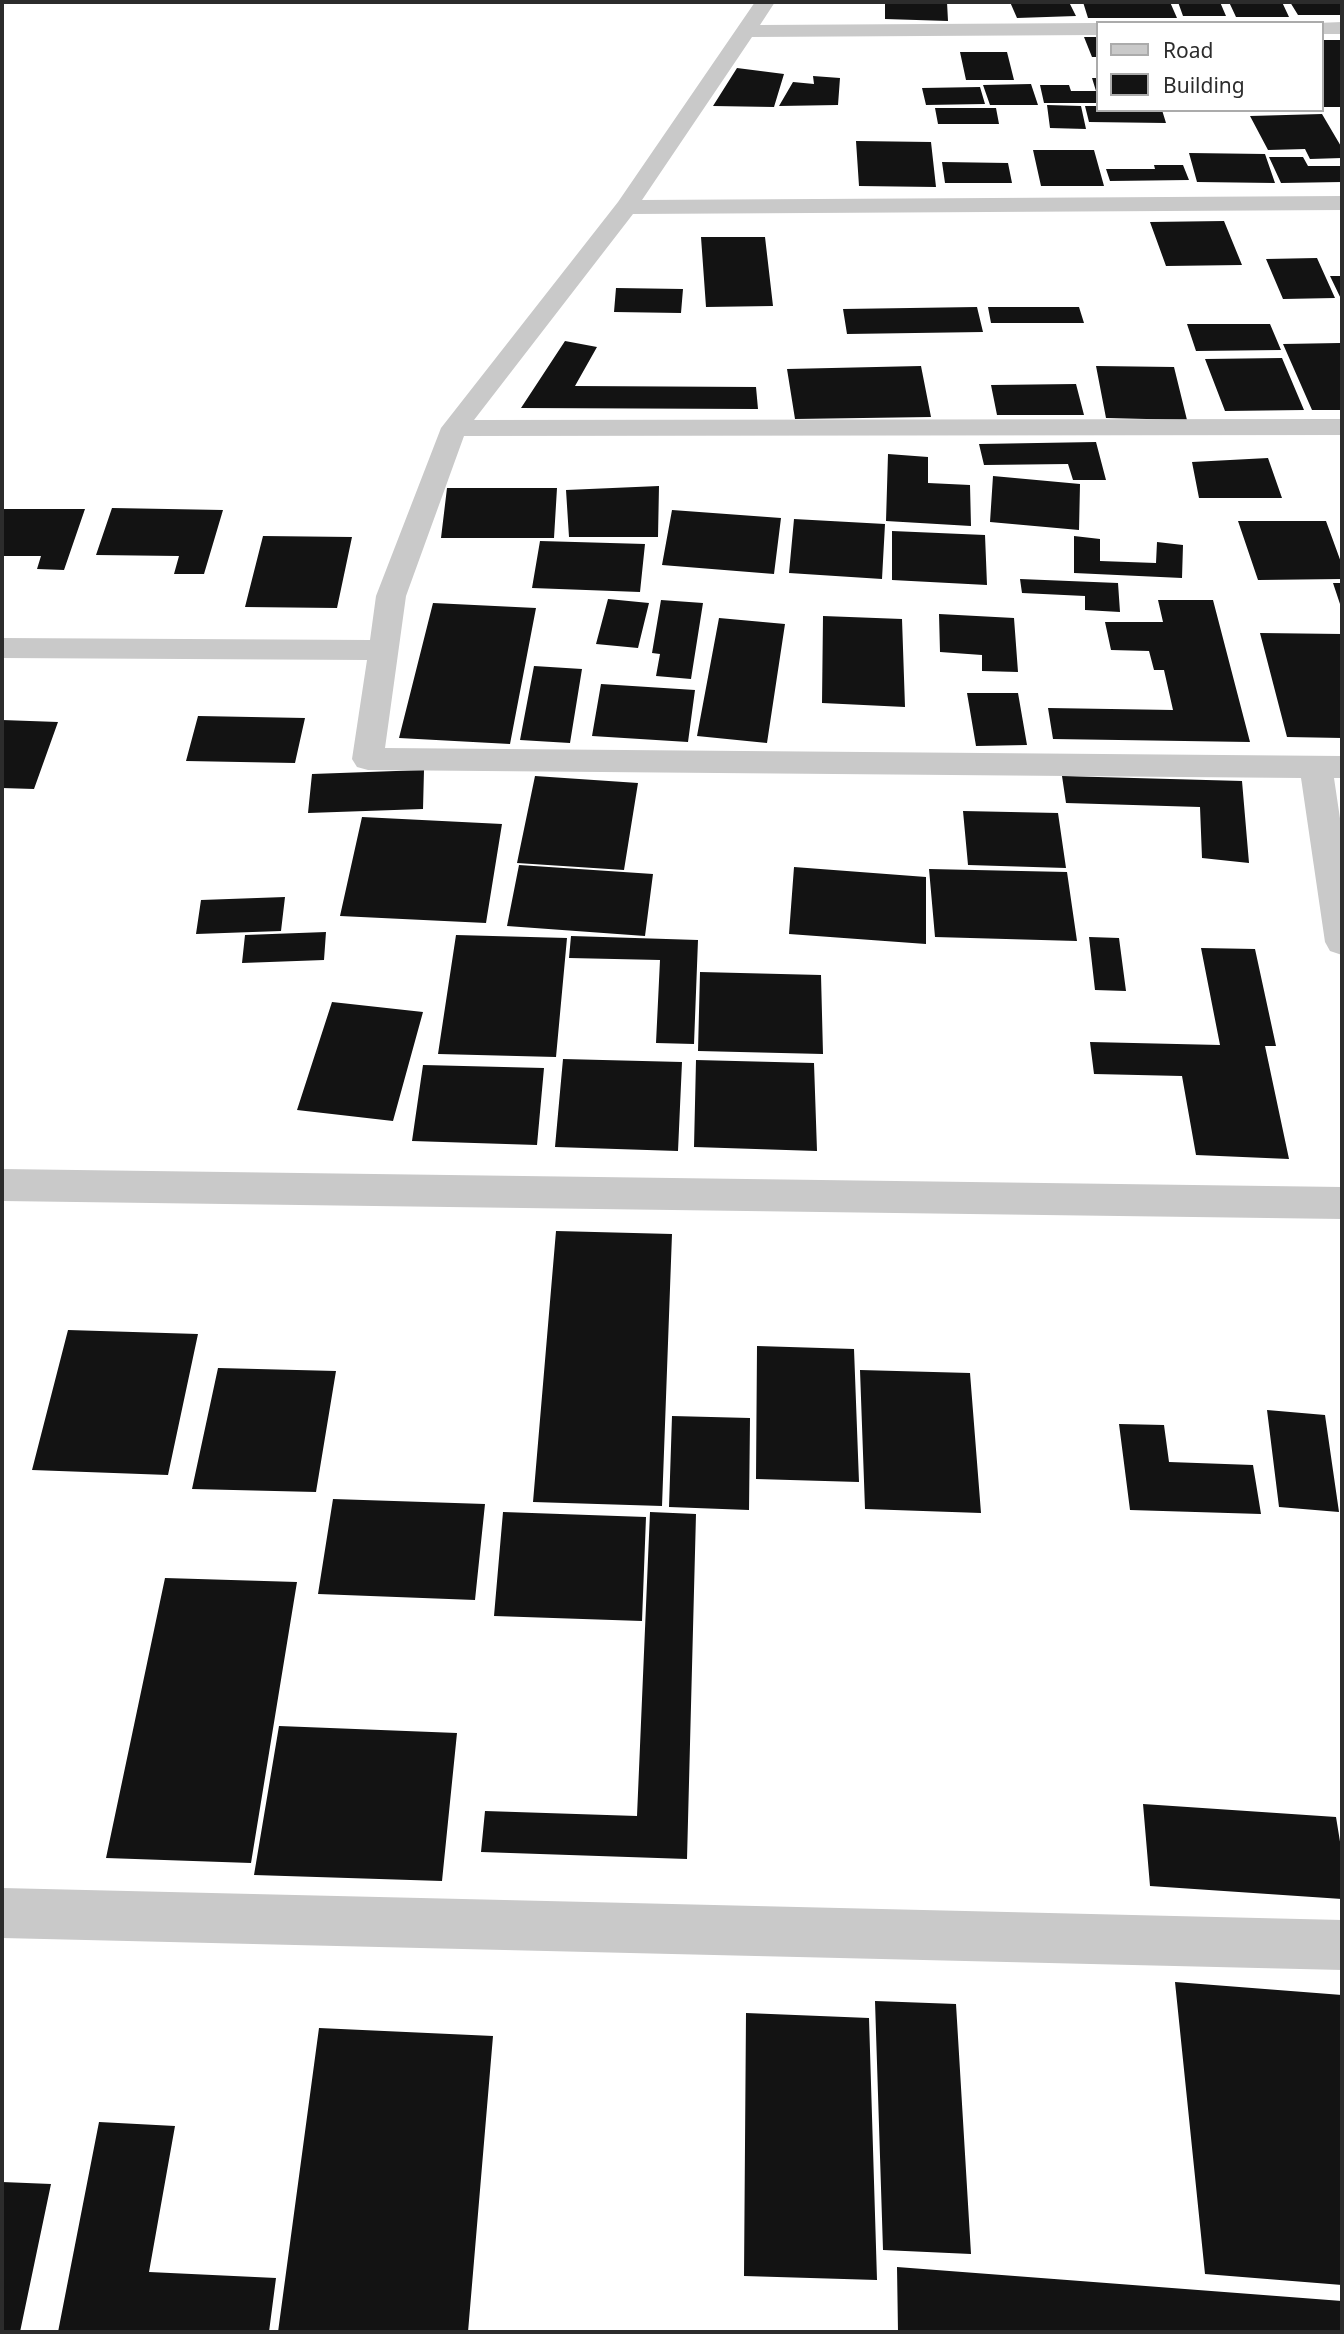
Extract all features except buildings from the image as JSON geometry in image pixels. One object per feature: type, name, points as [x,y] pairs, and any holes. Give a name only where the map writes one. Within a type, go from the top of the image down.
[{"type":"street","points":[[765,2],[626,207],[454,428],[391,596],[368,759],[1329,767],[1342,942]]},
{"type":"street","points":[[1323,28],[1342,27]]},
{"type":"street","points":[[744,31],[1096,29]]},
{"type":"street","points":[[626,207],[1342,203]]},
{"type":"street","points":[[454,428],[1342,427]]},
{"type":"street","points":[[2,648],[385,650]]},
{"type":"street","points":[[2,1185],[1342,1203]]},
{"type":"street","points":[[2,1913],[1342,1945]]}]
